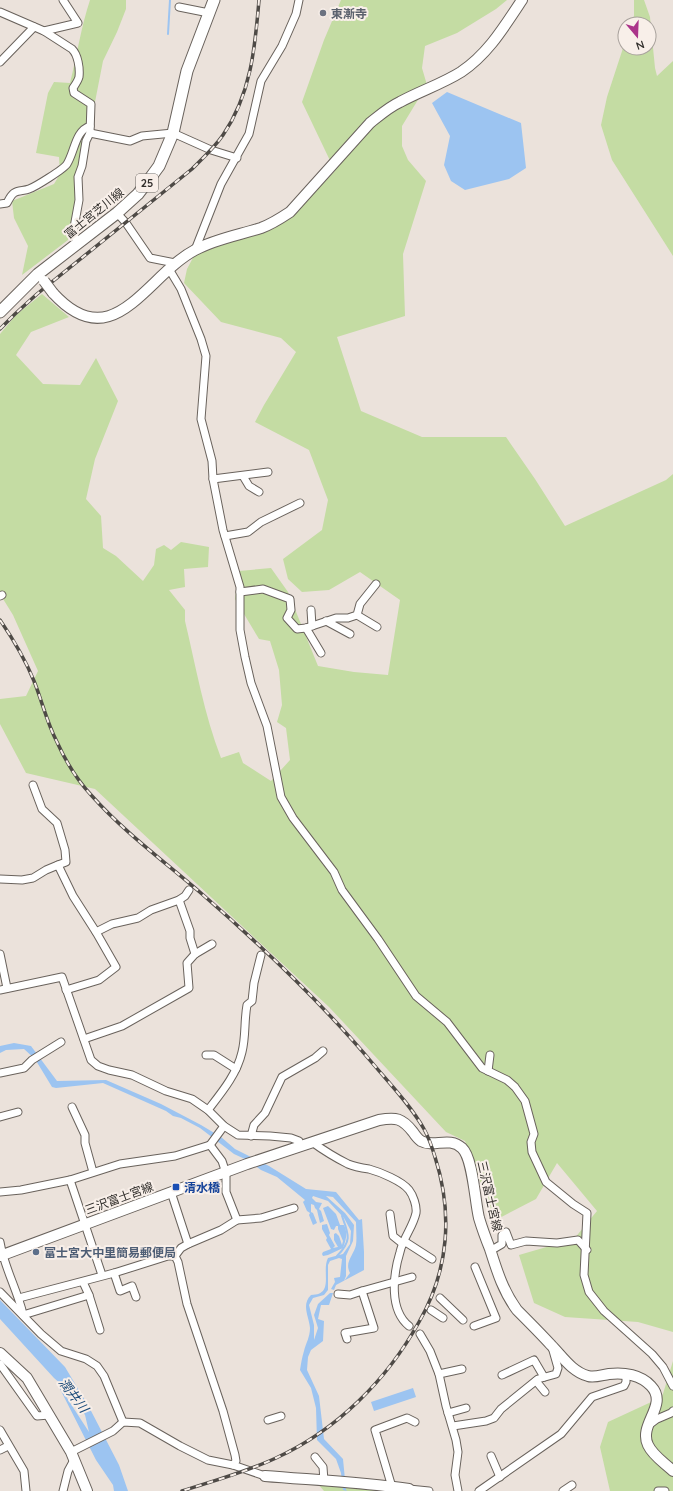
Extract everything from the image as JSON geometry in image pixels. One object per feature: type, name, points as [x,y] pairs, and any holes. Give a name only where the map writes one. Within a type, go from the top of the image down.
[{"type":"main road","name":"富士宮芝川線","points":[[0,312],[138,194],[159,166],[173,133],[187,71],[214,0]]},
{"type":"main road","points":[[41,278],[61,301],[78,314],[98,318],[117,314],[134,303],[172,266],[195,250],[213,242],[262,228],[277,221],[290,212],[370,123],[398,102],[460,73],[474,62],[490,47],[522,0]]},
{"type":"main road","name":"三沢富士宮線","points":[[1,1256],[262,1159],[379,1120],[391,1118],[398,1119],[406,1124],[419,1140],[424,1142],[456,1143],[463,1149],[468,1159],[479,1218],[498,1276],[510,1300],[517,1310],[571,1366],[588,1376],[626,1374],[638,1376],[650,1384],[656,1391],[658,1398],[656,1408],[645,1432],[645,1439],[653,1452],[673,1471]]},
{"type":"main road","points":[[1,1360],[27,1378],[74,1454],[87,1491]]},
{"type":"main road","points":[[265,1476],[347,1482],[410,1490]]},
{"type":"street","points":[[44,31],[78,23],[63,0]]},
{"type":"street","points":[[195,250],[221,184],[237,158],[249,134],[261,81],[282,46],[296,14],[298,0]]},
{"type":"street","points":[[179,7],[209,13]]},
{"type":"street","points":[[0,12],[44,31],[76,53],[78,59],[79,77],[73,88],[74,93],[91,104],[90,129],[86,141],[82,166],[78,177],[79,200],[73,233],[78,244]]},
{"type":"street","points":[[0,62],[34,27]]},
{"type":"street","points":[[0,204],[7,203],[12,194],[17,191],[30,189],[62,170],[67,164],[84,128],[130,141],[142,136],[173,133],[211,150],[237,158]]},
{"type":"street","points":[[117,213],[126,223],[150,258],[172,266],[201,339],[206,356],[201,419],[212,461],[213,479],[225,536],[240,587],[240,630],[245,657],[251,683],[267,726],[283,802],[293,818],[334,872],[342,890],[378,939],[416,996],[447,1022],[482,1068],[507,1080],[515,1087],[524,1101],[534,1134],[531,1142],[532,1152],[546,1182],[587,1213],[584,1275],[590,1292],[604,1311],[652,1354],[663,1367],[673,1386]]},
{"type":"street","points":[[213,479],[268,472]]},
{"type":"street","points":[[243,476],[249,486],[259,492]]},
{"type":"street","points":[[225,536],[248,532],[265,520],[300,503]]},
{"type":"street","points":[[357,615],[360,604],[376,584]]},
{"type":"street","points":[[240,592],[263,589],[290,599],[291,610],[287,618],[297,629],[309,627],[336,618],[348,618],[357,615],[377,627]]},
{"type":"street","points":[[311,610],[309,627],[321,653]]},
{"type":"street","points":[[326,621],[350,634]]},
{"type":"street","points":[[0,879],[22,880],[33,878],[46,870],[66,862],[65,850],[58,823],[42,809],[32,785]]},
{"type":"street","points":[[58,865],[73,896],[116,967],[99,980],[66,990]]},
{"type":"street","points":[[96,932],[112,924],[138,918],[151,910],[179,900],[185,896],[189,890]]},
{"type":"street","points":[[179,900],[190,931],[190,938],[195,954]]},
{"type":"street","points":[[84,1039],[122,1026],[189,988],[187,963],[195,954],[212,944]]},
{"type":"street","points":[[0,954],[4,989],[62,977],[91,1060],[98,1066],[132,1075],[166,1091],[192,1099],[208,1110],[222,1130],[238,1135],[291,1138],[299,1141],[300,1146]]},
{"type":"street","points":[[208,1110],[227,1085],[236,1069],[242,1052],[247,1005],[252,1001],[254,983],[261,955]]},
{"type":"street","points":[[0,1073],[24,1068],[32,1060],[61,1042]]},
{"type":"street","points":[[251,1136],[254,1125],[265,1113],[282,1077],[315,1058],[323,1051]]},
{"type":"street","points":[[206,1055],[214,1055],[236,1069]]},
{"type":"street","points":[[488,1071],[490,1055]]},
{"type":"street","points":[[72,1107],[85,1134],[84,1143],[93,1172]]},
{"type":"street","points":[[0,1117],[18,1112]]},
{"type":"street","points":[[0,1192],[21,1190],[70,1180],[120,1164],[175,1156],[212,1143],[222,1130]]},
{"type":"street","points":[[312,1142],[348,1164],[369,1169],[390,1177],[409,1190],[414,1200],[416,1211],[400,1252],[395,1283],[396,1306],[404,1321],[409,1326]]},
{"type":"street","points":[[212,1143],[222,1161],[226,1173],[226,1192],[237,1220]]},
{"type":"street","points":[[70,1180],[102,1275]]},
{"type":"street","points":[[172,1192],[188,1244]]},
{"type":"street","points":[[176,1256],[181,1248],[221,1230],[237,1220],[261,1218],[294,1208]]},
{"type":"street","points":[[390,1214],[393,1236],[432,1259]]},
{"type":"street","points":[[490,1251],[502,1244],[502,1234],[506,1232],[511,1245],[526,1241],[557,1243],[578,1240],[586,1250]]},
{"type":"street","points":[[0,1242],[1,1256],[19,1298],[23,1315]]},
{"type":"street","points":[[19,1298],[59,1286],[83,1282],[168,1256],[176,1256]]},
{"type":"street","points":[[176,1256],[188,1304],[223,1411],[235,1455],[236,1461],[233,1465]]},
{"type":"street","points":[[474,1326],[496,1318],[475,1267]]},
{"type":"street","points":[[114,1273],[120,1291],[132,1286],[136,1297]]},
{"type":"street","points":[[338,1294],[350,1295],[412,1277]]},
{"type":"street","points":[[83,1282],[89,1295],[100,1330]]},
{"type":"street","points":[[347,1339],[345,1333],[374,1328],[362,1291]]},
{"type":"street","points":[[0,1292],[41,1334],[61,1351],[86,1360],[97,1366],[104,1376],[123,1422]]},
{"type":"street","points":[[23,1315],[89,1295]]},
{"type":"street","points":[[440,1298],[463,1320]]},
{"type":"street","points":[[432,1310],[443,1318]]},
{"type":"street","points":[[420,1334],[430,1351],[439,1374],[448,1413],[453,1426],[458,1452],[455,1475],[458,1491]]},
{"type":"street","points":[[453,1426],[486,1421],[494,1418],[501,1409],[536,1381],[556,1374],[558,1368],[552,1345]]},
{"type":"street","points":[[1,1360],[37,1416],[49,1414]]},
{"type":"street","points":[[502,1375],[534,1360],[544,1377]]},
{"type":"street","points":[[439,1374],[462,1369]]},
{"type":"street","points":[[479,1491],[561,1434],[592,1397],[624,1386],[626,1382],[626,1374]]},
{"type":"street","points":[[536,1381],[545,1392]]},
{"type":"street","points":[[448,1413],[466,1408]]},
{"type":"street","points":[[647,1427],[657,1418],[673,1411]]},
{"type":"street","points":[[268,1420],[281,1416]]},
{"type":"street","points":[[392,1487],[375,1430],[407,1418],[415,1422]]},
{"type":"street","points":[[63,1491],[74,1454],[113,1431],[123,1422],[140,1423],[208,1460],[233,1465],[265,1476]]},
{"type":"street","points":[[0,1430],[24,1471],[26,1491]]},
{"type":"street","points":[[0,1450],[8,1446]]},
{"type":"street","points":[[491,1456],[500,1477]]},
{"type":"street","points":[[315,1457],[323,1467],[324,1481]]},
{"type":"street","points":[[563,1491],[572,1485]]},
{"type":"street","points":[[410,1490],[429,1491]]},
{"type":"street","points":[[658,1491],[665,1491]]},
{"type":"green space","points":[[90,0],[126,0],[126,9],[103,61],[68,240],[22,275],[28,246],[14,218],[12,201],[54,184],[60,174],[59,157],[36,153],[48,93],[54,82],[70,83]]},
{"type":"green space","points":[[341,0],[507,0],[496,9],[457,33],[425,46],[422,68],[427,85],[402,126],[402,146],[408,160],[426,181],[403,254],[405,316],[337,337],[361,411],[422,437],[506,437],[565,526],[666,480],[673,474],[673,1332],[638,1322],[565,1317],[534,1303],[519,1255],[574,1239],[597,1211],[557,1163],[536,1199],[490,1223],[483,1189],[465,1141],[446,1132],[329,1007],[95,789],[26,773],[0,724],[0,699],[26,696],[38,671],[13,615],[0,594],[0,334],[16,315],[42,294],[69,317],[31,332],[16,355],[43,384],[80,385],[96,358],[118,401],[95,459],[86,499],[101,516],[103,548],[116,556],[143,581],[154,565],[156,549],[164,545],[171,550],[181,542],[209,547],[208,567],[184,569],[185,587],[169,590],[185,610],[185,621],[201,690],[221,758],[239,752],[243,763],[271,781],[290,760],[286,728],[277,722],[282,705],[279,670],[270,641],[259,639],[235,599],[239,571],[271,568],[288,592],[318,666],[354,672],[388,675],[400,600],[360,572],[329,590],[302,592],[288,579],[283,559],[322,530],[328,500],[309,450],[255,422],[296,352],[281,338],[221,322],[184,283],[187,269],[195,254],[273,228],[283,223],[335,171],[302,102],[324,40]]},
{"type":"green space","points":[[634,0],[644,0],[650,16],[634,16]]},
{"type":"green space","points":[[620,56],[654,56],[657,76],[673,61],[673,256],[612,160],[601,125],[607,97]]},
{"type":"green space","points":[[673,1361],[673,1491],[610,1491],[600,1447],[608,1422],[662,1397]]},
{"type":"green space","points":[[318,1484],[388,1491],[324,1491]]},
{"type":"water","points":[[447,92],[521,123],[526,168],[509,179],[465,190],[451,181],[444,165],[450,136],[432,103]]},
{"type":"water","points":[[14,1043],[31,1046],[57,1081],[106,1080],[161,1104],[201,1125],[221,1137],[235,1149],[269,1166],[306,1189],[336,1192],[359,1220],[362,1219],[364,1270],[344,1281],[336,1285],[334,1290],[331,1289],[335,1282],[334,1278],[340,1277],[342,1259],[339,1258],[330,1261],[328,1265],[328,1290],[324,1295],[313,1298],[309,1305],[314,1325],[314,1340],[318,1328],[314,1315],[318,1304],[330,1293],[333,1293],[329,1305],[321,1305],[318,1319],[324,1321],[323,1341],[311,1350],[308,1357],[307,1370],[319,1396],[324,1439],[343,1459],[347,1491],[343,1490],[341,1473],[336,1459],[317,1440],[316,1408],[311,1388],[300,1370],[310,1331],[306,1303],[311,1295],[318,1294],[323,1291],[325,1287],[326,1263],[328,1258],[343,1254],[350,1244],[351,1231],[344,1218],[328,1201],[313,1196],[312,1198],[316,1202],[322,1203],[319,1209],[324,1221],[320,1223],[317,1210],[314,1205],[311,1204],[311,1212],[313,1213],[317,1223],[313,1225],[309,1215],[310,1213],[307,1211],[303,1202],[305,1200],[277,1177],[261,1170],[247,1160],[234,1154],[200,1128],[103,1083],[56,1088],[52,1087],[35,1059],[24,1049],[6,1050],[0,1053],[0,1046]],"holes":[[[326,1196],[333,1197],[356,1222],[356,1245],[348,1265],[350,1273],[344,1281],[346,1276],[346,1256],[353,1241],[354,1225],[345,1213]]]},
{"type":"water","points":[[328,1206],[336,1214],[340,1225],[344,1225],[346,1236],[343,1248],[323,1256],[323,1252],[331,1249],[326,1240],[327,1238],[322,1229],[322,1225],[327,1224],[330,1233],[329,1235],[335,1246],[333,1248],[338,1247],[334,1240],[334,1234],[336,1233],[339,1236],[342,1245],[343,1241],[338,1226],[336,1226],[334,1230],[331,1229],[323,1208]]},
{"type":"water","name":"潤井川","points":[[0,1300],[65,1367],[89,1407],[119,1465],[128,1491],[114,1491],[113,1485],[96,1460],[58,1385],[89,1432],[85,1415],[69,1391],[54,1378],[0,1319]]},
{"type":"water","points":[[413,1388],[416,1397],[374,1411],[371,1402]]},
{"type":"waterway","points":[[168,34],[170,0]]},
{"type":"waterway","points":[[337,1256],[342,1251],[348,1238],[342,1216]]},
{"type":"tunnel","points":[[409,1326],[420,1334]]},
{"type":"railway","points":[[0,329],[37,294],[192,169],[220,140],[240,103],[246,87],[256,36],[259,0]]},
{"type":"railway","points":[[0,620],[27,665],[53,735],[68,764],[81,784],[118,822],[247,934],[334,1020],[394,1088],[419,1120],[426,1132],[441,1178],[446,1220],[442,1262],[437,1282],[419,1322],[392,1364],[358,1401],[340,1418],[320,1433],[276,1458],[253,1468],[182,1491]]},
{"type":"place","name":"東漸寺","points":[[323,13]]},
{"type":"place","name":"清水橋","points":[[176,1187]]},
{"type":"place","name":"富士宮大中里簡易郵便局","points":[[36,1252]]}]
